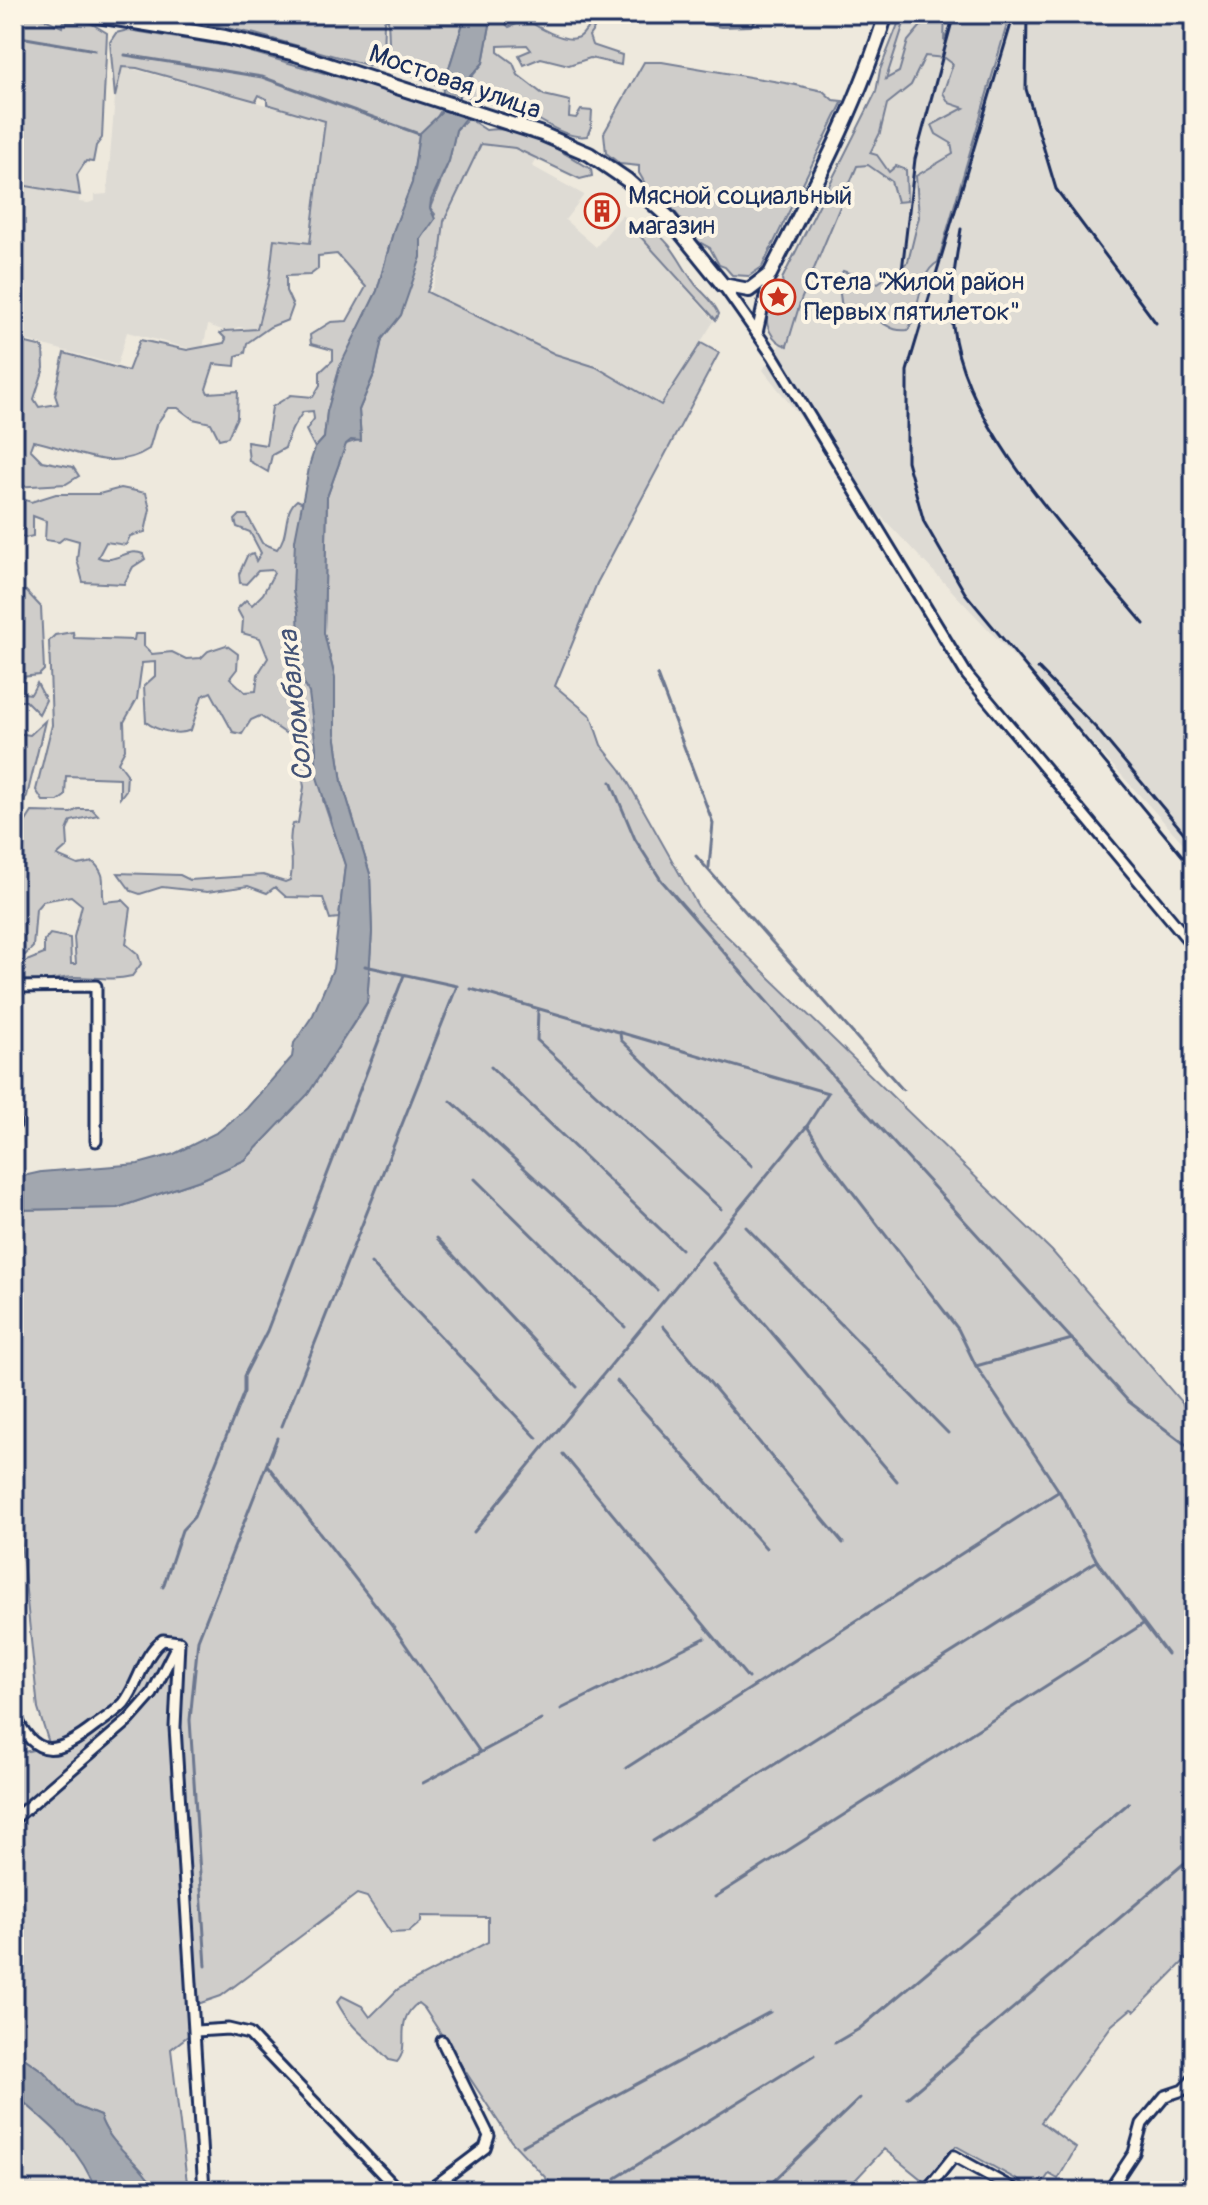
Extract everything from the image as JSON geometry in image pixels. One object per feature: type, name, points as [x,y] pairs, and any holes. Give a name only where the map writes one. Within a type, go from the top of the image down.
[{"type":"main road","name":"Мостовая улица","points":[[86,14],[247,42],[411,89],[589,154],[611,167],[658,206],[723,285]]},
{"type":"main road","points":[[723,285],[740,291],[755,288],[770,274],[841,133],[873,58],[886,14]]},
{"type":"street","points":[[757,333],[770,274]]},
{"type":"street","points":[[723,285],[757,333],[967,675],[1194,947]]},
{"type":"street","points":[[14,987],[96,986],[96,1141]]},
{"type":"street","points":[[14,1114],[15,1125]]},
{"type":"street","points":[[14,1713],[33,1744],[48,1750],[69,1746],[122,1705],[137,1684],[154,1646],[163,1640],[179,1642]]},
{"type":"street","points":[[14,1819],[129,1720],[152,1694],[179,1642]]},
{"type":"street","points":[[179,1642],[175,1718],[204,2191]]},
{"type":"street","points":[[196,2031],[228,2029],[249,2034],[399,2191]]},
{"type":"street","points":[[428,2191],[485,2148],[489,2136],[442,2041]]},
{"type":"street","points":[[1109,2191],[1134,2153],[1142,2124],[1165,2096],[1183,2090],[1194,2078]]},
{"type":"street","points":[[926,2191],[954,2156],[1017,2191]]},
{"type":"street","points":[[1180,2191],[1194,2172]]},
{"type":"shaded area","points":[[14,14],[34,14],[62,27],[63,22],[89,22],[107,33],[102,138],[96,146],[93,162],[86,161],[77,175],[80,195],[14,184]]},
{"type":"shaded area","points":[[164,14],[466,14],[443,87],[390,66],[388,18],[384,21],[383,59],[374,67],[255,34]]},
{"type":"shaded area","name":"Соломбалка","points":[[466,14],[492,14],[483,63],[461,87],[456,112],[465,118],[456,130],[449,161],[431,200],[430,208],[435,219],[421,239],[421,257],[401,315],[382,339],[375,372],[359,410],[361,441],[351,440],[346,444],[327,497],[324,633],[335,678],[335,733],[342,782],[370,874],[372,932],[367,1002],[308,1094],[245,1160],[203,1179],[117,1208],[14,1210],[14,1178],[41,1172],[138,1164],[174,1154],[218,1132],[247,1108],[292,1057],[294,1043],[313,1015],[333,969],[345,865],[316,774],[309,693],[300,675],[298,612],[293,591],[295,540],[310,463],[315,448],[324,438],[327,412],[340,366],[377,291],[394,229],[412,183],[419,134],[441,113],[443,87]]},
{"type":"shaded area","points":[[492,14],[508,14],[505,23],[509,27],[527,20],[551,33],[571,39],[581,36],[590,26],[594,29],[589,36],[592,45],[622,55],[621,65],[590,58],[569,65],[541,58],[524,65],[519,55],[531,50],[527,45],[498,46],[498,52],[513,63],[518,75],[544,95],[570,101],[569,117],[576,118],[581,110],[592,111],[587,136],[567,134],[518,109],[477,100],[460,91],[483,63]]},
{"type":"shaded area","points":[[650,14],[762,14],[751,26],[721,27]]},
{"type":"shaded area","points":[[902,14],[907,14],[886,79],[899,72],[908,41],[931,14],[945,14],[944,41],[956,14],[1010,14],[938,262],[926,275],[908,330],[894,329],[874,319],[856,319],[842,309],[838,279],[843,271],[878,283],[908,262],[919,217],[916,176],[953,154],[951,143],[936,134],[932,125],[964,108],[949,103],[943,93],[953,64],[945,58],[925,56],[911,85],[887,104],[880,133],[870,153],[877,155],[889,172],[896,166],[906,170],[907,201],[897,202],[891,181],[868,165],[857,166],[801,300],[787,346],[770,331],[767,320],[769,308],[777,307],[784,291],[782,279],[876,92],[880,70]]},
{"type":"shaded area","points":[[907,14],[1194,14],[1194,855],[865,499],[763,370],[780,344],[788,346],[801,300],[852,179]]},
{"type":"shaded area","points":[[128,30],[233,47],[443,107],[433,124],[419,135],[412,183],[394,229],[377,291],[341,366],[327,412],[324,438],[315,448],[306,430],[314,419],[313,411],[303,412],[285,448],[272,455],[268,472],[249,461],[247,442],[266,445],[272,407],[291,395],[313,397],[320,385],[320,372],[333,360],[333,350],[311,344],[310,335],[331,322],[347,321],[366,287],[337,254],[318,256],[318,269],[310,275],[286,276],[286,291],[293,306],[288,320],[270,327],[247,343],[245,353],[236,356],[235,366],[214,364],[206,389],[208,393],[238,391],[237,417],[228,437],[219,439],[211,423],[193,419],[178,408],[168,408],[156,425],[149,449],[120,460],[91,457],[33,441],[30,449],[42,461],[73,467],[79,476],[66,484],[14,487],[14,340],[43,347],[44,368],[34,399],[39,407],[58,404],[55,395],[64,353],[128,371],[140,340],[187,350],[224,343],[226,339],[220,333],[225,331],[257,329],[269,281],[274,239],[310,243],[325,121],[267,104],[267,99],[259,95],[256,101],[137,68],[122,67],[115,97],[110,42],[116,33]]},
{"type":"shaded area","points":[[644,62],[662,62],[791,84],[823,91],[833,100],[843,101],[762,267],[749,276],[732,275],[719,265],[710,248],[699,242],[663,197],[647,187],[639,173],[639,166],[620,164],[606,153],[604,133]]},
{"type":"shaded area","points":[[122,66],[325,121],[310,244],[271,250],[269,281],[257,330],[239,327],[225,331],[208,325],[202,352],[127,332],[117,365],[14,337],[14,184],[80,195],[79,202],[88,203],[95,201],[95,195],[107,194],[115,97]]},
{"type":"shaded area","points":[[468,118],[486,130],[514,131],[541,140],[591,169],[592,176],[580,179],[515,148],[481,144],[444,221],[440,257],[427,292],[555,354],[596,367],[661,405],[701,343],[719,353],[597,583],[555,686],[591,716],[601,745],[621,770],[700,910],[1052,1251],[1194,1417],[1194,1960],[1189,1956],[1135,2011],[1131,2009],[1112,2025],[1041,2122],[1076,2148],[1058,2179],[1049,2174],[1037,2191],[956,2146],[926,2183],[884,2149],[845,2191],[558,2191],[511,2141],[424,2008],[418,2003],[406,2018],[403,2049],[397,2062],[389,2060],[356,2028],[337,2002],[342,1996],[362,2006],[370,2017],[398,1989],[488,1942],[488,1917],[421,1916],[421,1922],[409,1932],[391,1933],[367,1897],[357,1894],[221,1996],[189,2007],[193,2032],[171,2049],[188,2191],[169,2191],[155,2184],[135,2167],[117,2145],[100,2116],[75,2106],[44,2072],[14,2051],[14,1732],[24,1752],[50,1746],[38,1709],[14,1473],[14,1210],[117,1208],[203,1179],[245,1160],[308,1094],[367,1003],[372,932],[370,874],[342,782],[335,733],[335,678],[324,633],[327,497],[346,444],[361,439],[359,410],[375,372],[382,339],[401,315],[411,277],[421,257],[421,239],[435,214],[430,208],[449,161],[456,130]]},
{"type":"shaded area","points":[[481,144],[515,148],[536,158],[532,166],[584,195],[565,220],[596,247],[622,215],[714,321],[661,405],[596,367],[555,354],[477,319],[431,292],[438,270],[444,221]]},
{"type":"shaded area","points":[[651,229],[671,247],[695,284],[714,305],[719,314],[716,320],[639,235]]},
{"type":"shaded area","points":[[121,488],[146,493],[150,509],[145,532],[130,536],[126,545],[106,542],[98,557],[110,559],[137,552],[143,554],[145,559],[133,567],[124,584],[83,582],[77,560],[79,541],[65,537],[59,542],[45,540],[46,521],[33,516],[33,536],[25,538],[17,534],[14,496],[31,502],[56,494],[99,494]]},
{"type":"shaded area","points":[[297,500],[303,503],[323,800],[345,865],[339,918],[330,919],[323,898],[286,897],[275,887],[267,893],[248,886],[207,892],[162,887],[140,894],[131,891],[118,873],[180,875],[190,880],[263,875],[285,882],[290,880],[291,831],[293,824],[298,823],[304,787],[297,741],[260,716],[251,720],[242,734],[233,732],[211,692],[202,696],[191,730],[168,732],[156,728],[146,722],[144,686],[155,676],[155,662],[142,663],[137,699],[124,722],[125,749],[118,762],[127,774],[126,790],[120,798],[120,778],[66,776],[65,796],[58,801],[43,801],[36,790],[52,725],[49,641],[55,635],[73,632],[74,638],[134,640],[135,634],[144,634],[144,646],[152,654],[172,652],[186,659],[201,658],[208,651],[226,645],[238,654],[237,669],[230,678],[245,692],[256,691],[258,674],[268,658],[260,638],[242,633],[243,620],[237,609],[246,600],[252,605],[263,594],[274,573],[272,570],[258,571],[246,584],[240,583],[239,574],[247,556],[253,554],[256,561],[261,553],[250,532],[237,527],[235,520],[240,515],[247,515],[262,543],[277,549],[284,537],[289,511]]},
{"type":"shaded area","points":[[26,591],[41,607],[44,670],[39,675],[22,677],[23,693],[31,694],[37,683],[46,700],[39,714],[26,701],[19,701],[14,714],[14,598]]},
{"type":"shaded area","points":[[45,721],[27,796],[14,820],[14,727],[17,733],[30,735]]},
{"type":"shaded area","points":[[78,809],[92,809],[98,815],[71,821],[67,831],[68,846],[57,856],[78,865],[93,862],[102,877],[104,902],[123,900],[131,908],[126,944],[138,954],[141,964],[132,976],[17,982],[14,966],[44,954],[44,941],[50,934],[70,938],[71,964],[76,964],[74,937],[82,905],[71,896],[43,901],[36,909],[33,947],[25,955],[17,952],[14,840],[32,812],[71,813]]},
{"type":"shaded area","points":[[14,2051],[44,2072],[75,2106],[100,2116],[111,2137],[143,2171],[155,2191],[96,2191],[72,2149],[14,2094]]},
{"type":"shaded area","points":[[14,2094],[60,2134],[85,2166],[96,2191],[14,2191]]},
{"type":"waterway","points":[[14,36],[95,50]]},
{"type":"waterway","points":[[125,55],[262,77],[419,134]]},
{"type":"waterway","points":[[657,675],[713,823],[709,867]]},
{"type":"waterway","points":[[611,782],[635,839],[661,880],[794,1033],[1128,1401],[1194,1451]]},
{"type":"waterway","points":[[696,856],[903,1090]]},
{"type":"waterway","points":[[282,1426],[457,986],[365,966]]},
{"type":"waterway","points":[[163,1587],[182,1530],[194,1517],[244,1392],[244,1376],[267,1331],[404,975]]},
{"type":"waterway","points":[[471,989],[828,1093],[807,1126],[474,1532]]},
{"type":"waterway","points":[[538,1010],[537,1040],[721,1209]]},
{"type":"waterway","points":[[620,1034],[621,1040],[752,1166]]},
{"type":"waterway","points":[[491,1067],[681,1249]]},
{"type":"waterway","points":[[451,1101],[657,1290]]},
{"type":"waterway","points":[[807,1126],[827,1159],[958,1329],[976,1366],[1059,1491],[1097,1561],[1167,1654]]},
{"type":"waterway","points":[[475,1179],[625,1327]]},
{"type":"waterway","points":[[746,1227],[948,1433]]},
{"type":"waterway","points":[[437,1238],[577,1387]]},
{"type":"waterway","points":[[371,1263],[537,1438]]},
{"type":"waterway","points":[[713,1263],[897,1481]]},
{"type":"waterway","points":[[663,1326],[843,1543]]},
{"type":"waterway","points":[[976,1366],[1072,1339]]},
{"type":"waterway","points":[[617,1381],[766,1548]]},
{"type":"waterway","points":[[206,1966],[190,1720],[198,1640],[277,1438]]},
{"type":"waterway","points":[[563,1454],[748,1678]]},
{"type":"waterway","points":[[267,1465],[396,1631],[480,1752]]},
{"type":"waterway","points":[[626,1768],[1058,1492]]},
{"type":"waterway","points":[[653,1841],[1097,1561]]},
{"type":"waterway","points":[[715,1897],[1143,1624]]},
{"type":"waterway","points":[[561,1709],[705,1638]]},
{"type":"waterway","points":[[423,1783],[541,1720]]},
{"type":"waterway","points":[[835,2043],[859,2029],[1129,1803]]},
{"type":"waterway","points":[[907,2098],[1194,1855]]},
{"type":"waterway","points":[[522,2146],[770,2012]]},
{"type":"waterway","points":[[616,2178],[814,2055]]},
{"type":"waterway","points":[[763,2191],[860,2098]]},
{"type":"railway","points":[[900,288],[915,159],[954,14]]},
{"type":"railway","points":[[1014,14],[907,371],[907,461],[924,522],[965,593],[1194,870]]},
{"type":"railway","points":[[1027,14],[1026,89],[1056,189],[1156,323]]},
{"type":"railway","points":[[1185,14],[1194,35]]},
{"type":"railway","points":[[961,229],[952,289],[953,326],[961,365],[978,404],[1028,484],[1144,624]]},
{"type":"railway","points":[[1038,668],[1097,729],[1194,845]]},
{"type":"place","name":"Мясной социальный магазин","points":[[602,211]]},
{"type":"place","name":"Стела \"Жилой район Первых пятилеток\"","points":[[778,297]]}]
